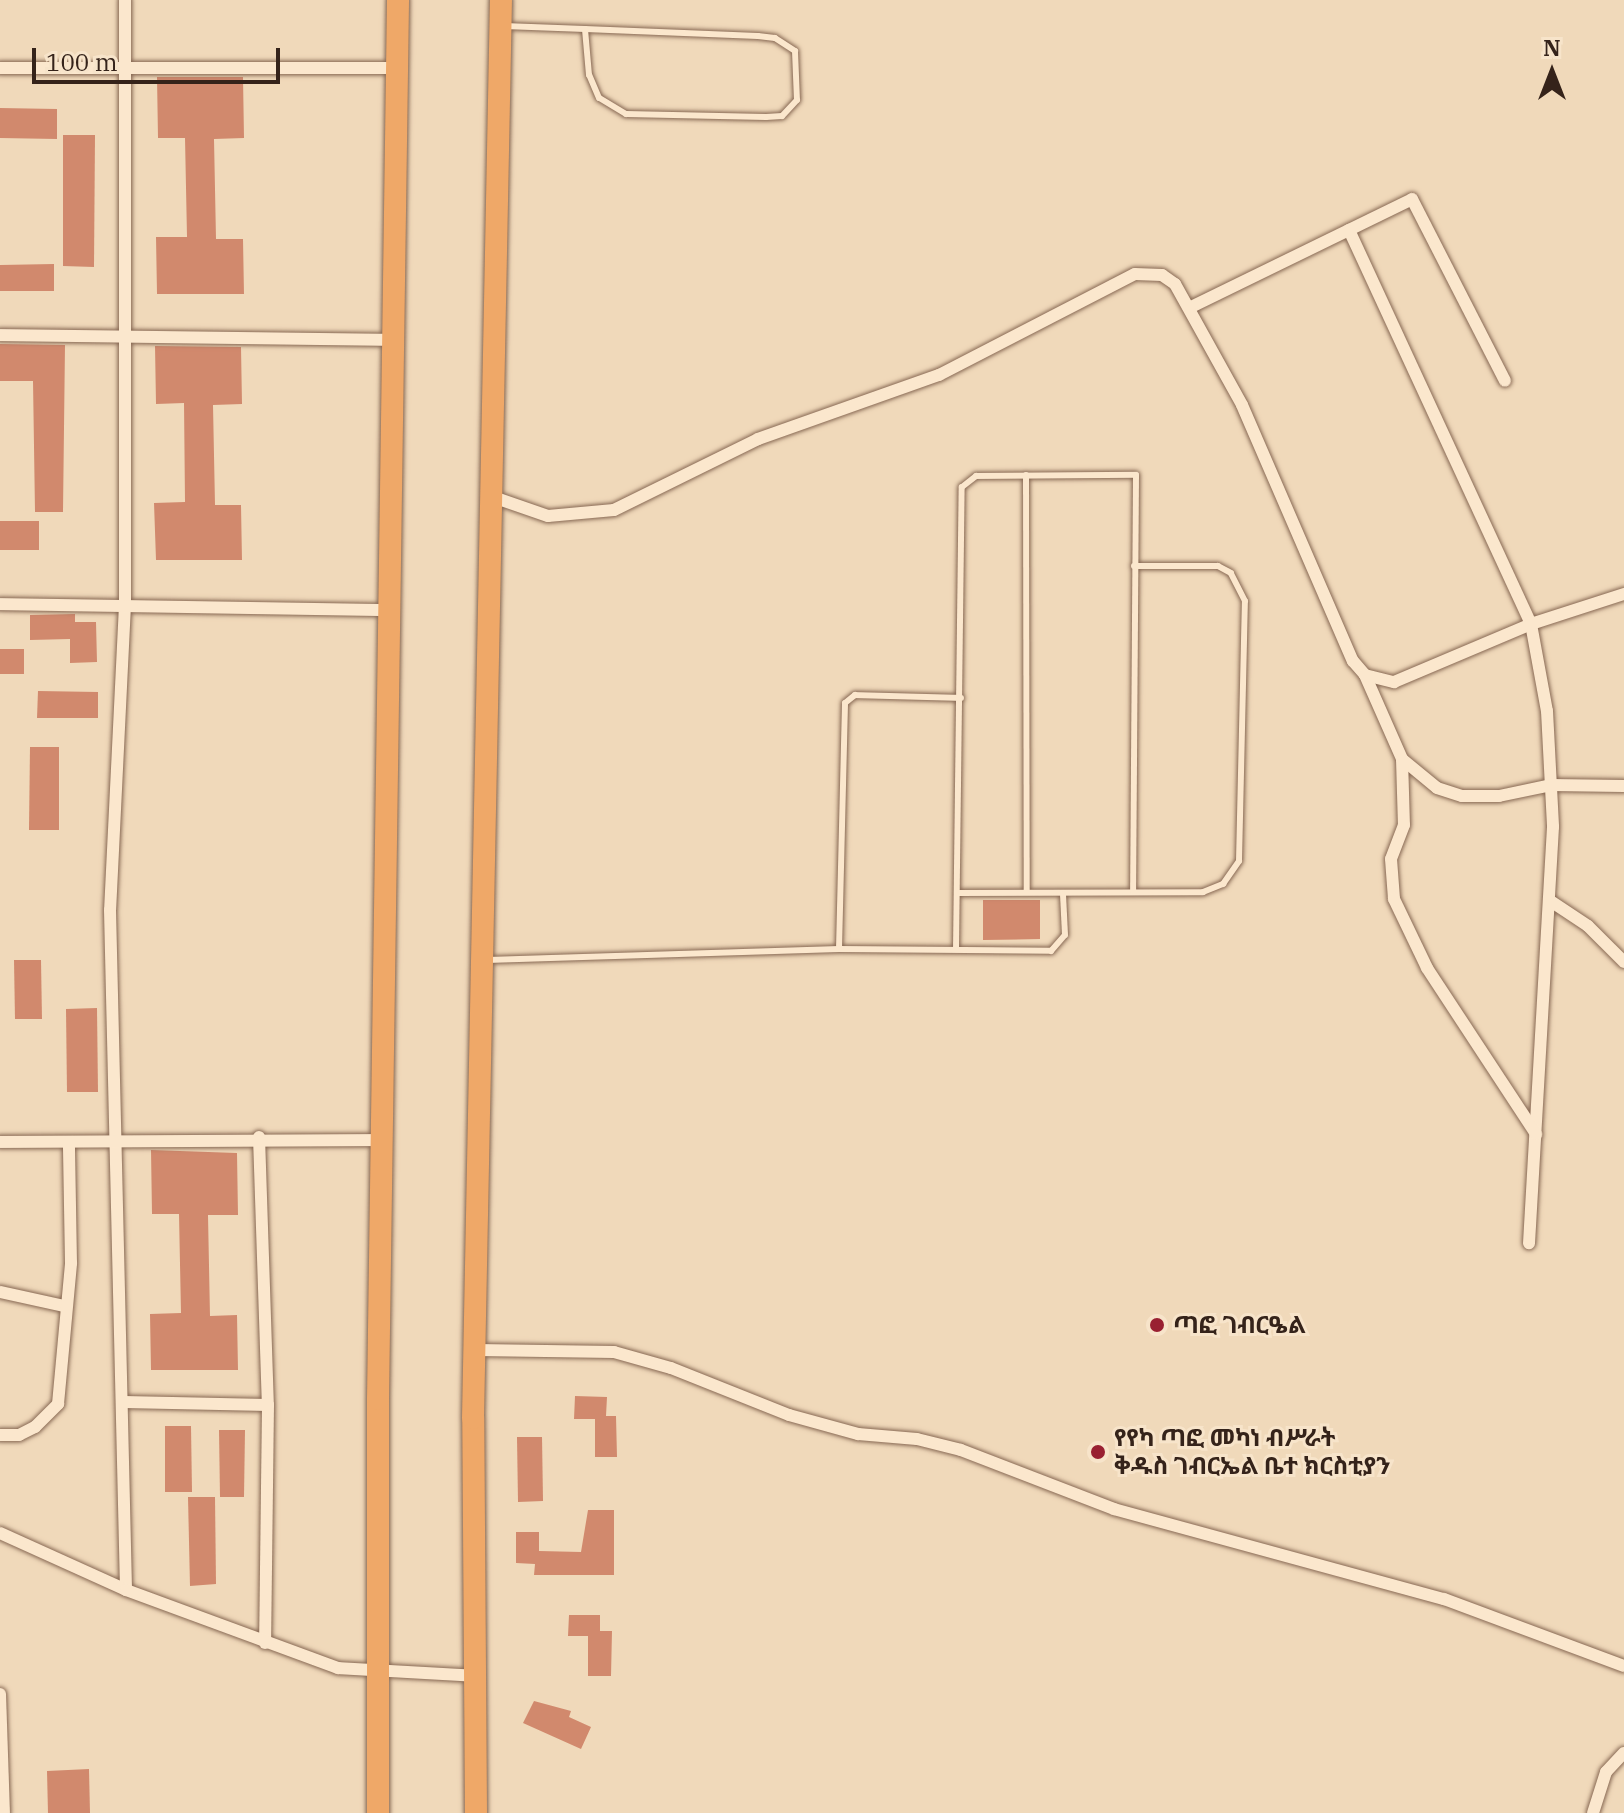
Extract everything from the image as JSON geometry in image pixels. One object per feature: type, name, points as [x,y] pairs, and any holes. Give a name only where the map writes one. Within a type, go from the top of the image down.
[{"type":"highway","points":[[378,1813],[377,1668],[398,0]]},
{"type":"highway","points":[[476,1813],[473,1499],[501,0]]},
{"type":"street","points":[[125,0],[121,336],[125,605],[110,910],[118,1141],[126,1590]]},
{"type":"street","points":[[0,68],[396,68]]},
{"type":"street","points":[[1189,308],[1412,199],[1505,381]]},
{"type":"street","points":[[1349,230],[1531,624],[1547,711],[1552,902],[1529,1243]]},
{"type":"street","points":[[493,497],[548,516],[614,510],[758,439],[939,375],[1135,274],[1162,275],[1175,284],[1242,405],[1353,661],[1365,675],[1402,759],[1404,825],[1391,859],[1394,899],[1427,968],[1536,1134]]},
{"type":"street","points":[[0,335],[395,340]]},
{"type":"street","points":[[1365,675],[1394,682],[1531,624],[1624,594]]},
{"type":"street","points":[[0,604],[389,610]]},
{"type":"street","points":[[1402,759],[1437,788],[1462,796],[1499,796],[1551,785],[1624,786]]},
{"type":"street","points":[[1552,902],[1588,926],[1624,962]]},
{"type":"street","points":[[0,1142],[69,1144],[259,1137],[383,1140]]},
{"type":"street","points":[[259,1137],[268,1405],[265,1643]]},
{"type":"street","points":[[0,1435],[19,1435],[35,1427],[58,1404],[72,1220],[69,1144]]},
{"type":"street","points":[[0,1292],[64,1306]]},
{"type":"street","points":[[477,1350],[614,1352],[671,1368],[789,1415],[858,1434],[917,1439],[961,1450],[1114,1509],[1444,1599],[1624,1666]]},
{"type":"street","points":[[124,1402],[268,1405]]},
{"type":"street","points":[[0,1533],[126,1590],[338,1668],[477,1676]]},
{"type":"street","points":[[0,1694],[4,1813]]},
{"type":"street","points":[[1593,1813],[1606,1772],[1624,1753]]},
{"type":"lane","points":[[500,26],[585,29],[775,38],[795,51],[797,100],[782,116],[626,114],[599,98],[589,75],[585,29]]},
{"type":"lane","points":[[1026,475],[1027,892]]},
{"type":"lane","points":[[956,949],[962,487],[976,476],[1136,475],[1133,892]]},
{"type":"lane","points":[[957,893],[1203,892],[1223,884],[1239,861],[1245,601],[1231,573],[1218,566],[1134,566]]},
{"type":"lane","points":[[839,949],[845,703],[855,695],[961,698]]},
{"type":"lane","points":[[484,960],[839,949],[1051,951],[1065,935],[1063,894]]},
{"type":"building","points":[[157,77],[243,77],[244,138],[214,139],[216,239],[243,239],[244,294],[157,294],[156,237],[187,237],[185,138],[158,138]]},
{"type":"building","points":[[0,108],[57,109],[57,139],[0,138]]},
{"type":"building","points":[[63,135],[95,135],[94,267],[63,266]]},
{"type":"building","points":[[54,264],[54,291],[0,291],[0,265]]},
{"type":"building","points":[[0,344],[65,345],[63,512],[35,512],[33,381],[0,381]]},
{"type":"building","points":[[155,346],[241,347],[242,404],[213,405],[215,505],[241,505],[242,560],[156,560],[154,503],[185,502],[184,403],[156,404]]},
{"type":"building","points":[[0,521],[39,521],[39,550],[0,550]]},
{"type":"building","points":[[75,614],[75,622],[96,622],[97,662],[70,663],[70,639],[30,640],[30,615]]},
{"type":"building","points":[[0,649],[24,649],[24,674],[0,674]]},
{"type":"building","points":[[38,691],[98,692],[98,718],[37,718]]},
{"type":"building","points":[[30,747],[59,747],[59,830],[29,830]]},
{"type":"building","points":[[983,900],[1040,900],[1040,939],[983,940]]},
{"type":"building","points":[[14,960],[41,960],[42,1019],[15,1019]]},
{"type":"building","points":[[97,1008],[98,1092],[67,1092],[66,1009]]},
{"type":"building","points":[[151,1150],[237,1153],[238,1215],[208,1215],[210,1316],[237,1315],[238,1370],[151,1370],[150,1314],[181,1313],[179,1214],[152,1214]]},
{"type":"building","points":[[575,1396],[607,1397],[606,1416],[616,1416],[617,1457],[595,1457],[595,1419],[574,1419]]},
{"type":"building","points":[[165,1426],[191,1426],[192,1492],[165,1492]]},
{"type":"building","points":[[219,1430],[245,1430],[244,1497],[220,1497]]},
{"type":"building","points":[[517,1437],[542,1437],[543,1501],[518,1502]]},
{"type":"building","points":[[188,1497],[215,1497],[216,1584],[190,1586]]},
{"type":"building","points":[[588,1510],[614,1510],[614,1575],[534,1575],[535,1564],[516,1563],[516,1532],[539,1532],[539,1551],[581,1552]]},
{"type":"building","points":[[569,1615],[600,1615],[600,1631],[612,1631],[611,1676],[588,1676],[588,1636],[568,1636]]},
{"type":"building","points":[[534,1701],[571,1711],[569,1717],[591,1727],[581,1749],[523,1723]]},
{"type":"building","points":[[89,1769],[90,1813],[48,1813],[47,1771]]},
{"type":"place","name":"ጣፎ ገብርዔል","points":[[1157,1325]]},
{"type":"place","name":"የየካ ጣፎ መካነ ብሥራት ቅዱስ ገብርኤል ቤተ ክርስቲያን","points":[[1098,1452]]}]
